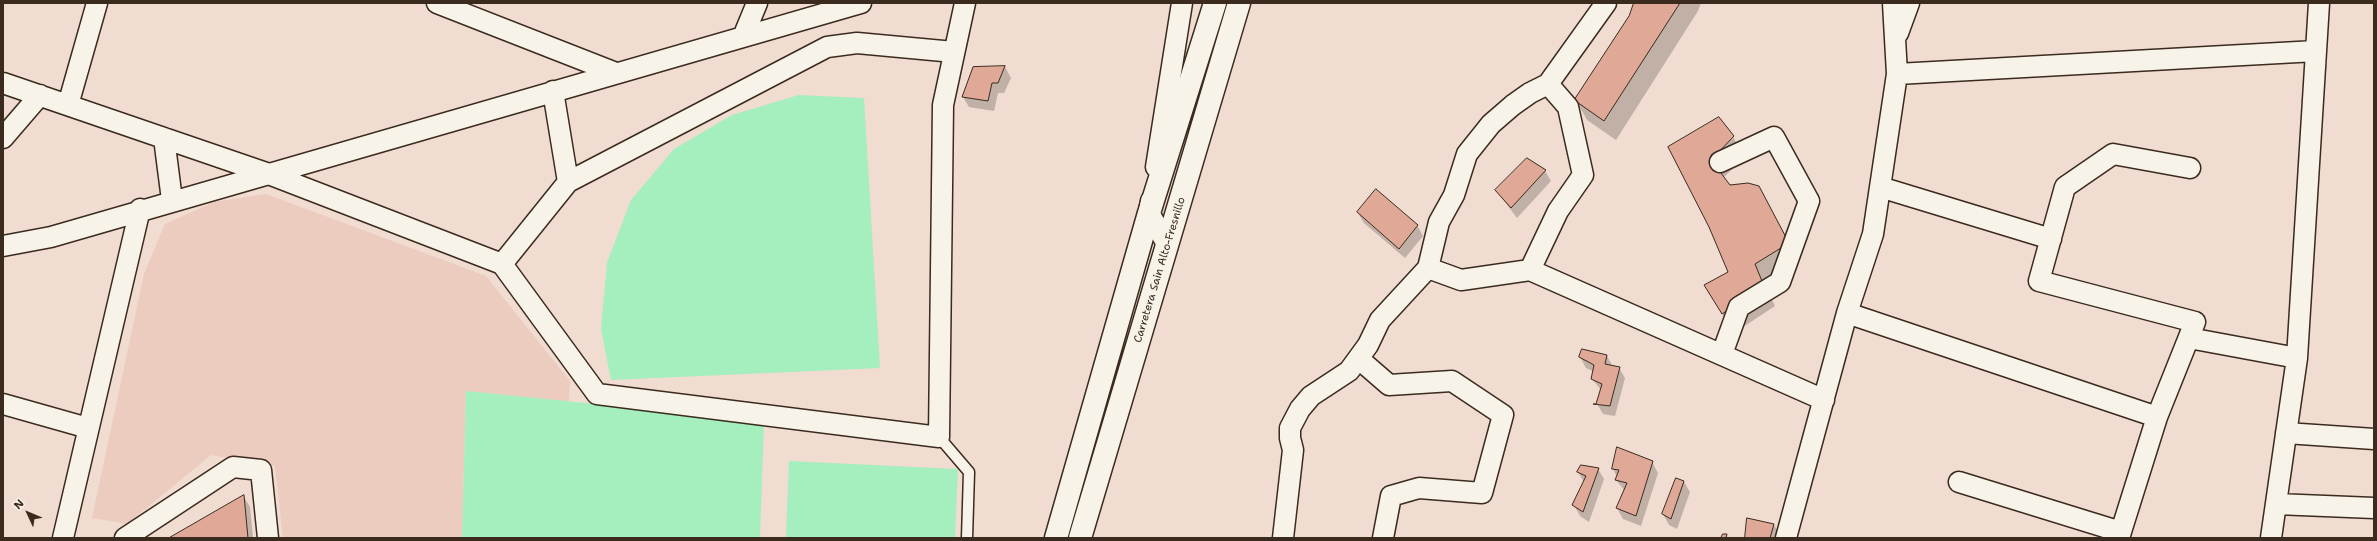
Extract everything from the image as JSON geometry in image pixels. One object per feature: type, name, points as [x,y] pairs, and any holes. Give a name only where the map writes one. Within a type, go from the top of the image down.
[{"type":"main road","points":[[1056,538],[1149,213],[1215,3]]},
{"type":"main road","name":"Carretera Sain Alto-Fresnillo","points":[[1080,538],[1239,3]]},
{"type":"street","points":[[68,105],[97,3]]},
{"type":"street","points":[[437,3],[616,73]]},
{"type":"street","points":[[743,37],[757,3]]},
{"type":"street","points":[[3,246],[51,237],[172,200],[861,3]]},
{"type":"street","points":[[3,82],[266,173],[502,264],[597,394],[939,437],[943,105],[965,3]]},
{"type":"street","points":[[1167,244],[1149,213],[1182,3]]},
{"type":"street","points":[[1283,538],[1293,450],[1290,438],[1290,428],[1294,419],[1311,396],[1349,370],[1359,359],[1368,345],[1380,320],[1428,268],[1439,222],[1454,195],[1467,154],[1491,124],[1530,93],[1548,84],[1606,3]]},
{"type":"street","points":[[1786,538],[1847,313],[1873,234],[1897,74],[1893,3]]},
{"type":"street","points":[[1895,40],[1909,3]]},
{"type":"street","points":[[2271,538],[2297,358],[2319,3]]},
{"type":"street","points":[[502,264],[568,182],[827,47],[857,43],[954,52]]},
{"type":"street","points":[[1897,74],[2316,51]]},
{"type":"street","points":[[1530,270],[1558,211],[1583,174],[1568,107],[1548,84]]},
{"type":"street","points":[[553,91],[568,182]]},
{"type":"street","points":[[3,138],[40,96]]},
{"type":"street","points":[[1720,162],[1774,137],[1809,201],[1780,282],[1739,307],[1722,354]]},
{"type":"street","points":[[164,138],[172,200]]},
{"type":"street","points":[[1959,482],[2120,535],[2157,417],[2195,322],[2039,281],[2065,187],[2113,154],[2190,168]]},
{"type":"street","points":[[1880,187],[2051,239]]},
{"type":"street","points":[[63,538],[140,210]]},
{"type":"street","points":[[1428,268],[1461,280],[1530,270],[1824,400]]},
{"type":"street","points":[[1847,313],[2157,417]]},
{"type":"street","points":[[2189,338],[2297,358]]},
{"type":"street","points":[[1359,359],[1389,385],[1452,380],[1503,415],[1482,493],[1419,488],[1391,496],[1383,538]]},
{"type":"street","points":[[3,404],[88,428]]},
{"type":"street","points":[[2286,434],[2374,439]]},
{"type":"street","points":[[125,538],[233,467],[261,470],[268,538]]},
{"type":"street","points":[[2276,504],[2374,508]]},
{"type":"lane","points":[[939,437],[969,472],[967,538]]},
{"type":"shaded area","points":[[266,194],[486,276],[570,381],[569,402],[466,391],[462,538],[283,538],[275,466],[211,455],[127,524],[92,518],[144,274],[165,224],[214,202]]},
{"type":"green space","points":[[799,95],[864,98],[880,368],[611,380],[601,329],[607,263],[631,200],[674,149],[732,115]]},
{"type":"green space","points":[[466,391],[764,421],[760,538],[462,538]]},
{"type":"green space","points":[[789,461],[958,469],[955,538],[786,538]]},
{"type":"building","points":[[1634,3],[1680,3],[1604,121],[1574,100],[1629,16]]},
{"type":"building","points":[[1005,66],[998,83],[992,83],[988,101],[962,97],[973,67]]},
{"type":"building","points":[[1719,117],[1734,136],[1711,160],[1730,185],[1748,183],[1759,186],[1789,243],[1755,264],[1764,286],[1722,314],[1704,285],[1728,272],[1709,227],[1668,147]]},
{"type":"building","points":[[1527,158],[1546,170],[1511,208],[1495,190]]},
{"type":"building","points":[[1376,189],[1418,225],[1399,249],[1357,212]]},
{"type":"building","points":[[1582,349],[1607,355],[1605,364],[1620,367],[1610,406],[1593,404],[1596,404],[1602,384],[1591,379],[1594,365],[1579,357]]},
{"type":"building","points":[[1617,447],[1653,461],[1636,516],[1616,508],[1627,483],[1615,480],[1619,470],[1612,469]]},
{"type":"building","points":[[1581,465],[1599,468],[1583,512],[1572,505],[1586,476],[1577,472]]},
{"type":"building","points":[[1676,478],[1684,481],[1671,519],[1662,514]]},
{"type":"building","points":[[244,495],[248,538],[169,538]]},
{"type":"building","points":[[1747,518],[1774,524],[1770,538],[1745,538]]},
{"type":"building","points":[[1723,534],[1727,534],[1726,538],[1721,538]]}]
